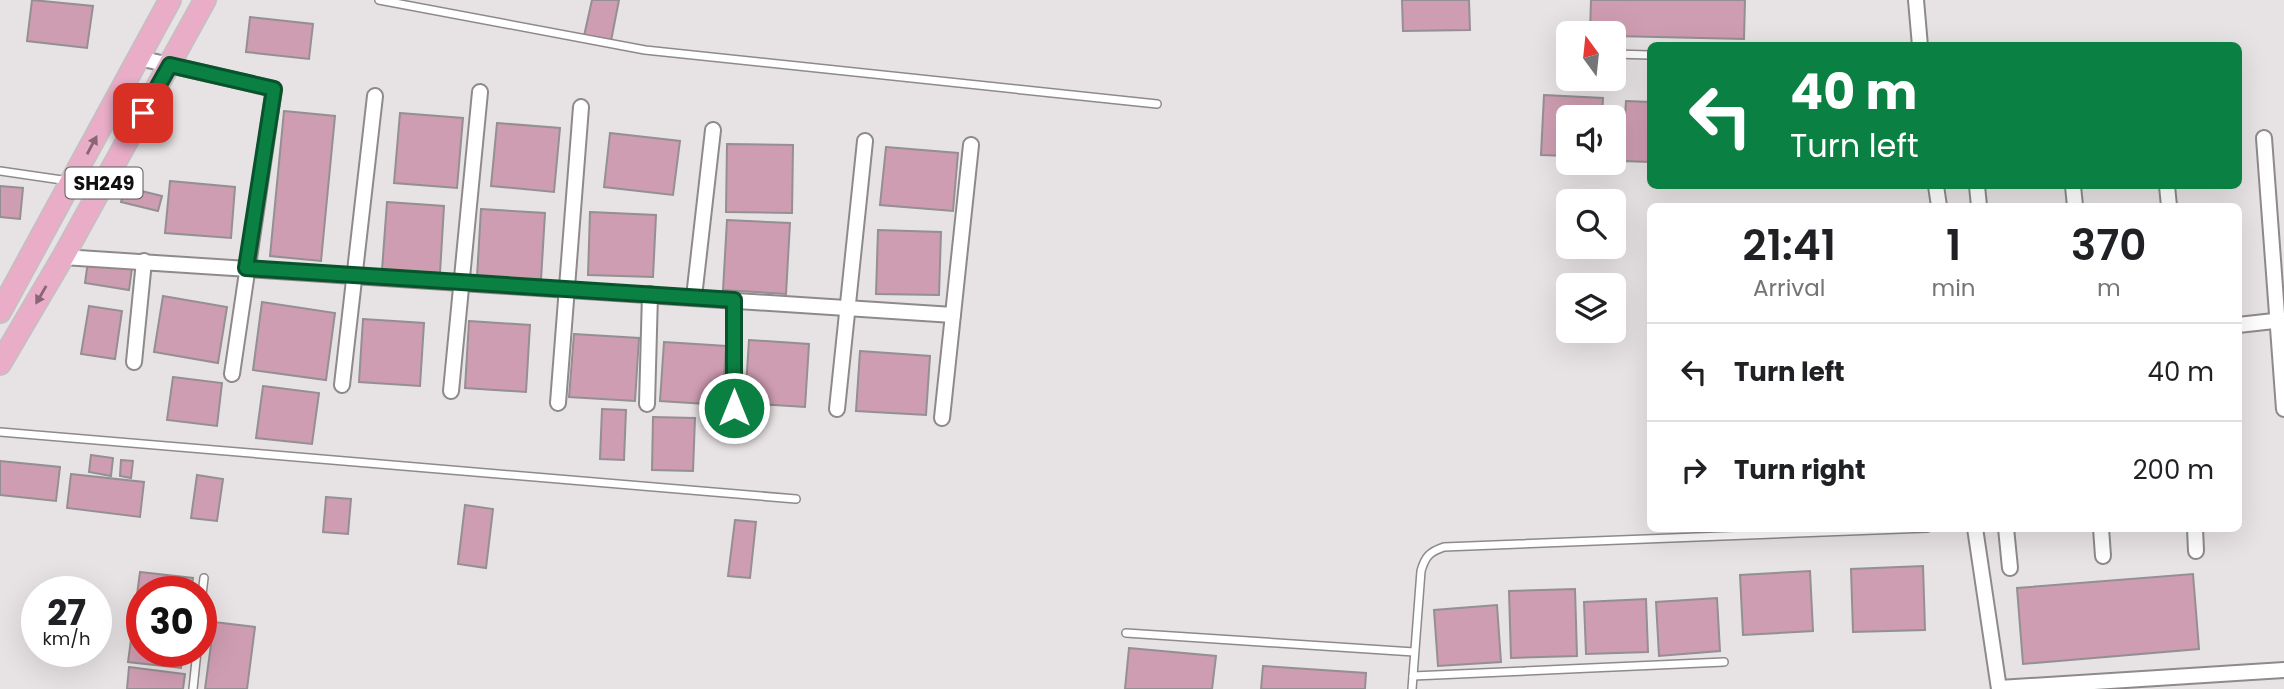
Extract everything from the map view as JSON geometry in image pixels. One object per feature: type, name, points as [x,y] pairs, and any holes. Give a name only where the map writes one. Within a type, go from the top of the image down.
[{"type":"main road","points":[[0,312],[170,0]]},
{"type":"main road","name":"SH249","points":[[0,364],[63,257],[205,0]]},
{"type":"street","points":[[1916,0],[1920,42]]},
{"type":"street","points":[[139,58],[274,89],[232,374]]},
{"type":"street","points":[[451,391],[480,92]]},
{"type":"street","points":[[342,384],[375,96]]},
{"type":"street","points":[[558,403],[581,107]]},
{"type":"street","points":[[694,297],[713,130]]},
{"type":"street","points":[[2264,138],[2280,321],[2284,408]]},
{"type":"street","points":[[837,409],[865,141]]},
{"type":"street","points":[[942,418],[971,145]]},
{"type":"street","points":[[63,257],[953,314]]},
{"type":"street","points":[[134,362],[144,261]]},
{"type":"street","points":[[647,404],[650,294]]},
{"type":"street","points":[[734,300],[734,408]]},
{"type":"street","points":[[2242,325],[2280,321]]},
{"type":"street","points":[[1976,532],[1999,689],[2284,670]]},
{"type":"street","points":[[2006,532],[2010,568]]},
{"type":"street","points":[[2101,532],[2103,556]]},
{"type":"street","points":[[2194,532],[2196,551]]},
{"type":"lane","points":[[379,0],[645,50],[1157,104]]},
{"type":"lane","points":[[1626,54],[1647,55]]},
{"type":"lane","points":[[0,171],[72,182]]},
{"type":"lane","points":[[0,432],[796,499]]},
{"type":"lane","points":[[1412,689],[1424,559],[1431,552],[1444,548],[1830,532]]},
{"type":"lane","points":[[1126,633],[1414,652]]},
{"type":"lane","points":[[1413,676],[1724,662]]},
{"type":"lane","points":[[193,689],[195,667]]},
{"type":"building","points":[[32,0],[93,6],[87,48],[27,41]]},
{"type":"building","points":[[592,0],[619,0],[611,41],[584,36]]},
{"type":"building","points":[[1402,0],[1469,0],[1470,30],[1403,31]]},
{"type":"building","points":[[1591,0],[1745,0],[1744,39],[1626,36],[1626,21],[1590,21]]},
{"type":"building","points":[[250,17],[313,24],[309,59],[246,52]]},
{"type":"building","points":[[1544,95],[1603,98],[1603,105],[1556,105],[1556,156],[1541,155]]},
{"type":"building","points":[[1626,101],[1647,102],[1647,162],[1626,161]]},
{"type":"building","points":[[284,111],[335,116],[321,261],[270,256]]},
{"type":"building","points":[[400,113],[463,118],[457,188],[394,183]]},
{"type":"building","points":[[497,123],[560,128],[554,192],[491,186]]},
{"type":"building","points":[[610,133],[680,141],[673,195],[604,187]]},
{"type":"building","points":[[727,144],[793,145],[792,213],[726,212]]},
{"type":"building","points":[[886,147],[958,153],[953,211],[880,205]]},
{"type":"building","points":[[170,181],[235,187],[231,238],[165,233]]},
{"type":"building","points":[[0,186],[23,188],[20,219],[0,217]]},
{"type":"building","points":[[125,187],[162,196],[158,211],[121,202]]},
{"type":"building","points":[[387,202],[444,206],[440,273],[382,270]]},
{"type":"building","points":[[481,209],[545,213],[541,280],[477,277]]},
{"type":"building","points":[[590,212],[656,215],[653,277],[588,275]]},
{"type":"building","points":[[727,220],[790,223],[786,294],[723,290]]},
{"type":"building","points":[[878,230],[941,232],[939,295],[876,294]]},
{"type":"building","points":[[88,261],[132,268],[129,290],[85,283]]},
{"type":"building","points":[[163,296],[227,307],[218,363],[154,352]]},
{"type":"building","points":[[262,302],[335,313],[326,380],[253,370]]},
{"type":"building","points":[[89,306],[122,311],[115,359],[81,354]]},
{"type":"building","points":[[363,319],[424,323],[420,386],[359,382]]},
{"type":"building","points":[[469,321],[530,325],[526,392],[465,388]]},
{"type":"building","points":[[574,334],[639,338],[635,401],[569,397]]},
{"type":"building","points":[[749,340],[809,344],[805,407],[745,403]]},
{"type":"building","points":[[664,342],[726,346],[722,405],[660,401]]},
{"type":"building","points":[[860,351],[930,356],[926,415],[856,411]]},
{"type":"building","points":[[173,377],[222,383],[217,426],[167,420]]},
{"type":"building","points":[[263,386],[319,393],[312,444],[256,438]]},
{"type":"building","points":[[602,409],[626,410],[624,460],[600,459]]},
{"type":"building","points":[[653,417],[695,418],[693,471],[652,470]]},
{"type":"building","points":[[91,455],[113,458],[111,476],[89,472]]},
{"type":"building","points":[[121,460],[133,461],[131,478],[120,476]]},
{"type":"building","points":[[0,461],[60,467],[56,501],[0,495]]},
{"type":"building","points":[[71,474],[144,482],[140,517],[67,508]]},
{"type":"building","points":[[197,475],[223,479],[217,521],[191,518]]},
{"type":"building","points":[[326,497],[351,499],[348,534],[323,532]]},
{"type":"building","points":[[465,505],[493,509],[486,568],[458,564]]},
{"type":"building","points":[[735,520],[756,522],[750,578],[728,576]]},
{"type":"building","points":[[1923,566],[1925,630],[1853,632],[1851,569]]},
{"type":"building","points":[[1810,571],[1813,631],[1743,635],[1740,575]]},
{"type":"building","points":[[140,572],[175,576],[139,576]]},
{"type":"building","points":[[2193,574],[2199,649],[2023,664],[2017,588]]},
{"type":"building","points":[[1575,589],[1577,656],[1511,658],[1509,591]]},
{"type":"building","points":[[1717,598],[1720,651],[1659,656],[1656,602]]},
{"type":"building","points":[[1646,599],[1648,652],[1586,654],[1584,602]]},
{"type":"building","points":[[1497,605],[1501,662],[1438,666],[1434,610]]},
{"type":"building","points":[[217,622],[255,627],[247,689],[205,689],[208,667],[217,667]]},
{"type":"building","points":[[1129,648],[1216,656],[1212,689],[1125,689]]},
{"type":"building","points":[[1263,666],[1366,673],[1365,689],[1261,689]]},
{"type":"building","points":[[129,667],[185,674],[183,689],[127,689]]},
{"type":"route","points":[[143,113],[170,65],[274,89],[246,268],[734,300],[734,408]]}]
